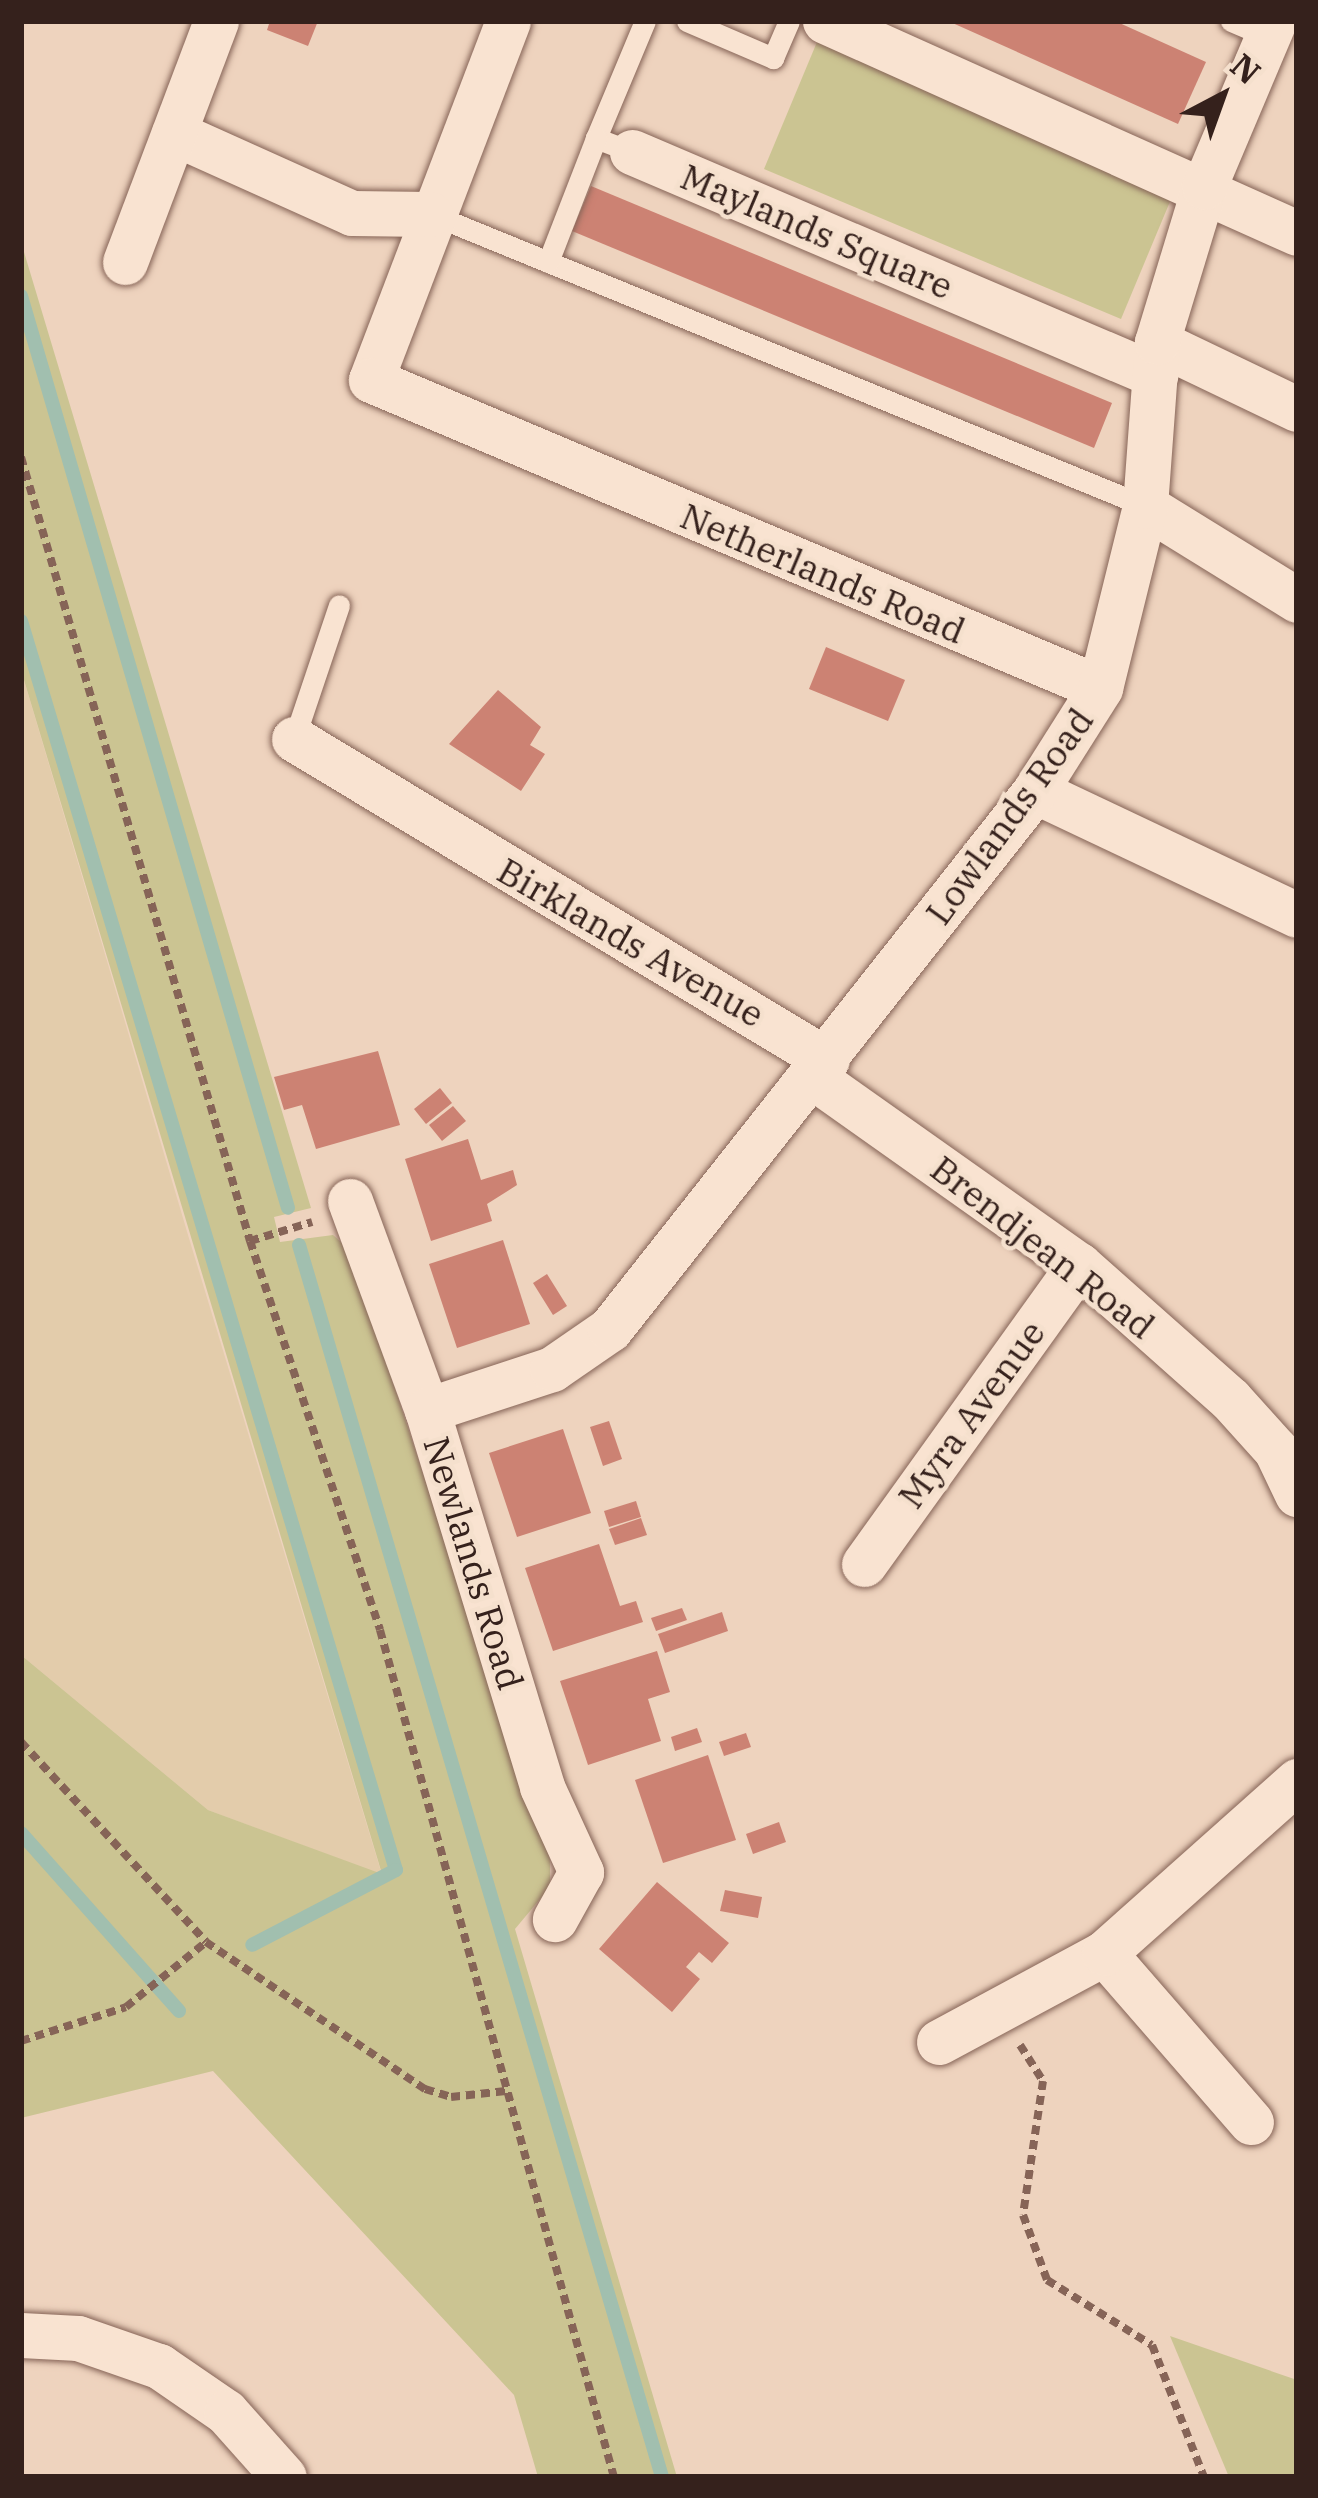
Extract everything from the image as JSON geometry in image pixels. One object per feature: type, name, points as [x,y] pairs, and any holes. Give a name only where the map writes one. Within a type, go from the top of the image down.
[{"type":"street","points":[[125,262],[216,21]]},
{"type":"street","points":[[174,134],[352,213],[430,214],[508,21]]},
{"type":"street","points":[[825,21],[1204,187],[1297,233]]},
{"type":"street","name":"Lowlands Road","points":[[427,1410],[552,1369],[610,1329],[1035,791],[1100,688],[1144,506],[1156,359],[1204,187],[1257,26]]},
{"type":"street","name":"Maylands Square","points":[[614,145],[1156,359],[1297,409]]},
{"type":"street","name":"Netherlands Road","points":[[430,214],[371,380],[546,458],[1100,688]]},
{"type":"street","points":[[1144,506],[1297,600]]},
{"type":"street","name":"Birklands Avenue","points":[[294,739],[820,1068]]},
{"type":"street","points":[[1035,791],[1297,915]]},
{"type":"street","name":"Brendjean Road","points":[[820,1068],[1078,1265],[1230,1399],[1276,1450],[1297,1494]]},
{"type":"street","name":"Newlands Road","points":[[350,1201],[427,1410],[542,1787],[581,1872],[555,1919]]},
{"type":"street","name":"Myra Avenue","points":[[864,1564],[1078,1265]]},
{"type":"street","points":[[939,2042],[999,2014],[1104,1953],[1297,1780]]},
{"type":"street","points":[[1104,1953],[1251,2122]]},
{"type":"street","points":[[21,2335],[78,2338],[159,2366],[226,2412],[284,2477]]},
{"type":"lane","points":[[548,262],[614,145],[645,21]]},
{"type":"lane","points":[[688,21],[773,58],[789,21]]},
{"type":"lane","points":[[430,214],[1144,506]]},
{"type":"lane","points":[[294,739],[339,605]]},
{"type":"path","points":[[21,458],[250,1241],[380,1630],[614,2477]]},
{"type":"path","points":[[250,1241],[323,1220],[350,1201]]},
{"type":"path","points":[[21,1742],[206,1942],[425,2090],[451,2097],[506,2091]]},
{"type":"path","points":[[21,2041],[140,1996],[206,1942]]},
{"type":"path","points":[[999,2014],[1043,2081],[1023,2216],[1047,2280],[1152,2345],[1204,2477]]},
{"type":"shaded area","points":[[817,42],[1174,192],[1121,319],[764,169]]},
{"type":"shaded area","points":[[21,242],[311,1208],[274,1217],[280,1242],[333,1235],[349,1249],[550,1859],[550,1887],[515,1929],[677,2477],[538,2477],[514,2395],[213,2071],[21,2118],[21,1655],[208,1810],[382,1874],[21,670]]},
{"type":"shaded area","points":[[21,670],[382,1875],[208,1810],[21,1655]]},
{"type":"shaded area","points":[[1170,2336],[1297,2380],[1297,2477],[1229,2477]]},
{"type":"building","points":[[270,21],[318,21],[308,46],[267,30]]},
{"type":"building","points":[[948,21],[1115,21],[1206,62],[1178,124]]},
{"type":"building","points":[[591,186],[1112,403],[1094,448],[572,231]]},
{"type":"building","points":[[826,647],[905,680],[888,721],[809,689]]},
{"type":"building","points":[[498,690],[541,727],[530,745],[545,754],[521,791],[449,744]]},
{"type":"building","points":[[378,1051],[400,1125],[316,1149],[302,1105],[284,1110],[274,1077]]},
{"type":"building","points":[[440,1088],[452,1103],[426,1124],[414,1109]]},
{"type":"building","points":[[453,1106],[466,1121],[442,1141],[429,1125]]},
{"type":"building","points":[[468,1139],[481,1180],[513,1170],[517,1185],[487,1204],[492,1221],[431,1241],[405,1159]]},
{"type":"building","points":[[503,1240],[530,1324],[457,1348],[429,1264]]},
{"type":"building","points":[[547,1274],[567,1306],[553,1315],[533,1283]]},
{"type":"building","points":[[609,1421],[622,1459],[603,1466],[590,1427]]},
{"type":"building","points":[[563,1429],[591,1513],[517,1537],[489,1453]]},
{"type":"building","points":[[636,1501],[641,1517],[609,1527],[604,1511]]},
{"type":"building","points":[[641,1518],[647,1535],[615,1545],[609,1529]]},
{"type":"building","points":[[599,1544],[620,1606],[636,1601],[643,1622],[553,1651],[525,1568]]},
{"type":"building","points":[[682,1608],[687,1620],[656,1631],[651,1618]]},
{"type":"building","points":[[722,1612],[728,1631],[665,1653],[658,1634]]},
{"type":"building","points":[[657,1651],[670,1692],[648,1699],[661,1741],[588,1765],[560,1681]]},
{"type":"building","points":[[697,1728],[702,1742],[675,1751],[671,1737]]},
{"type":"building","points":[[746,1733],[751,1747],[724,1756],[719,1742]]},
{"type":"building","points":[[708,1755],[736,1840],[663,1863],[635,1780]]},
{"type":"building","points":[[779,1822],[786,1842],[753,1854],[746,1834]]},
{"type":"building","points":[[657,1882],[729,1943],[712,1963],[699,1952],[686,1967],[700,1979],[672,2012],[599,1949]]},
{"type":"building","points":[[725,1890],[762,1897],[758,1918],[720,1911]]},
{"type":"waterway","points":[[21,296],[288,1208]]},
{"type":"waterway","points":[[21,621],[396,1870],[252,1945]]},
{"type":"waterway","points":[[299,1245],[662,2477]]},
{"type":"waterway","points":[[21,1833],[179,2011]]}]
